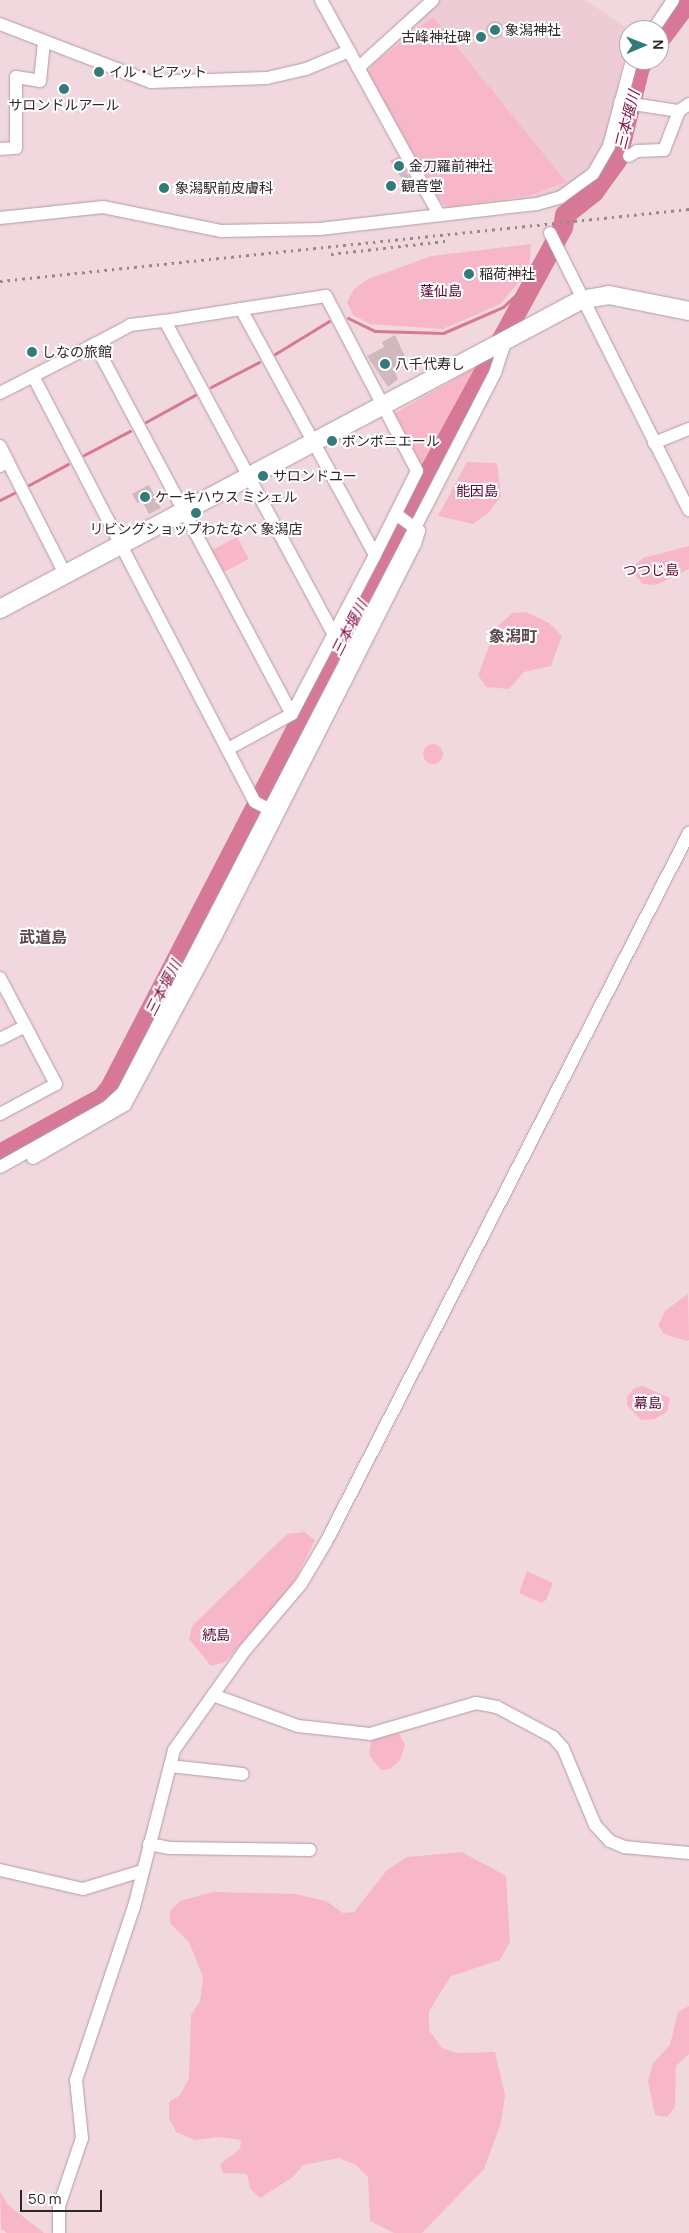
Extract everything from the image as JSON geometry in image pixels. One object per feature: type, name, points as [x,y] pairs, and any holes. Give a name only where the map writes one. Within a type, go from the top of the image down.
[{"type":"street","points":[[321,0],[439,214]]},
{"type":"street","points":[[358,68],[433,0]]},
{"type":"street","points":[[659,20],[673,0]]},
{"type":"street","points":[[0,24],[152,82],[267,78],[306,68],[348,51]]},
{"type":"street","points":[[0,149],[16,148],[16,78],[40,81],[44,42]]},
{"type":"street","points":[[0,218],[103,207],[221,231],[320,229],[537,204],[579,187],[593,174],[609,146],[629,70]]},
{"type":"street","points":[[620,102],[648,106],[684,107],[664,150],[638,152],[629,156]]},
{"type":"street","points":[[550,233],[558,254],[689,510]]},
{"type":"street","points":[[0,393],[130,325],[326,296],[417,471],[292,714],[228,749]]},
{"type":"street","points":[[1,607],[249,477],[507,337],[582,300],[609,296],[689,311]]},
{"type":"street","points":[[241,309],[375,555]]},
{"type":"street","points":[[165,320],[334,634]]},
{"type":"street","points":[[0,1167],[107,1107],[123,1092],[414,524],[495,372],[507,337]]},
{"type":"street","points":[[95,344],[182,512],[292,714]]},
{"type":"street","points":[[32,376],[255,802],[268,809]]},
{"type":"street","points":[[654,443],[689,429]]},
{"type":"street","points":[[0,446],[4,464],[65,574]]},
{"type":"street","points":[[0,1176],[113,1115],[125,1105],[216,936],[415,544],[418,531],[414,524],[396,514]]},
{"type":"street","points":[[59,2233],[59,2206],[82,2138],[76,2080],[134,1907],[174,1750],[213,1695],[301,1584],[326,1542],[689,833]]},
{"type":"street","points":[[0,978],[56,1084],[0,1114]]},
{"type":"street","points":[[0,1039],[25,1026]]},
{"type":"street","points":[[213,1695],[298,1726],[370,1734],[476,1703],[497,1707],[552,1736],[563,1748],[595,1825],[610,1841],[624,1847],[689,1853]]},
{"type":"street","points":[[170,1766],[243,1774]]},
{"type":"street","points":[[149,1844],[170,1848],[310,1850]]},
{"type":"street","points":[[0,1870],[83,1889],[142,1871]]},
{"type":"shaded area","points":[[436,0],[585,0],[619,23],[619,70],[621,70],[602,148],[589,168],[572,183],[555,194],[538,198],[445,208],[365,69]]},
{"type":"green space","points":[[433,17],[566,182],[532,195],[449,207],[441,202],[368,74],[373,64]]},
{"type":"green space","name":"蓬仙島","points":[[531,244],[529,270],[500,304],[443,329],[370,324],[353,315],[347,302],[354,289],[368,279],[432,256]]},
{"type":"green space","points":[[476,367],[423,469],[395,413]]},
{"type":"green space","name":"能因島","points":[[467,462],[497,463],[501,496],[489,512],[473,524],[438,516]]},
{"type":"green space","points":[[237,537],[249,559],[224,572],[212,550]]},
{"type":"green space","name":"つつじ島","points":[[689,546],[689,569],[656,585],[643,584],[636,576],[636,564],[643,558]]},
{"type":"green space","points":[[526,612],[549,623],[562,636],[551,666],[524,672],[509,689],[486,687],[478,675],[496,628],[512,613]]},
{"type":"green space","points":[[433,744],[440,747],[443,754],[440,761],[433,764],[426,761],[423,754],[426,747]]},
{"type":"green space","points":[[688,1294],[689,1340],[687,1341],[664,1334],[658,1325],[666,1310]]},
{"type":"green space","name":"幕島","points":[[643,1386],[670,1398],[667,1412],[654,1419],[641,1420],[627,1405],[627,1397],[634,1388]]},
{"type":"green space","name":"続島","points":[[304,1532],[315,1540],[292,1586],[225,1662],[211,1666],[189,1639],[192,1626],[287,1534]]},
{"type":"green space","points":[[527,1571],[553,1583],[546,1600],[541,1603],[519,1593]]},
{"type":"green space","points":[[399,1733],[405,1745],[400,1760],[390,1769],[381,1770],[369,1755],[371,1740]]},
{"type":"green space","points":[[462,1852],[506,1876],[510,1942],[500,1960],[451,1976],[429,2011],[429,2030],[442,2048],[457,2053],[495,2052],[505,2095],[501,2123],[484,2169],[422,2233],[394,2233],[370,2221],[368,2177],[356,2165],[339,2158],[303,2165],[293,2177],[260,2198],[250,2188],[247,2174],[223,2173],[220,2164],[240,2149],[241,2140],[218,2137],[195,2140],[176,2132],[169,2118],[169,2102],[180,2095],[189,2078],[191,2015],[200,2001],[203,1977],[189,1942],[170,1923],[170,1911],[180,1901],[213,1892],[295,1894],[326,1901],[343,1913],[354,1912],[387,1870],[407,1857]]},
{"type":"green space","points":[[689,2006],[689,2054],[676,2066],[675,2107],[667,2117],[655,2115],[648,2081],[653,2063],[670,2045],[678,2012]]},
{"type":"green space","points":[[0,2191],[8,2205],[44,2233],[7,2233],[1,2229]]},
{"type":"building","name":"象潟神社","points":[[495,21],[501,24],[504,30],[501,36],[495,39],[489,36],[486,30],[489,24]]},
{"type":"building","points":[[398,157],[414,186],[409,189],[390,161]]},
{"type":"building","name":"稲荷神社","points":[[469,268],[474,270],[476,275],[474,280],[469,282],[464,280],[462,275],[464,270]]},
{"type":"building","name":"八千代寿し","points":[[395,335],[407,361],[393,368],[398,379],[388,387],[367,356],[384,347],[382,342]]},
{"type":"building","name":"ケーキハウス ミシェル","points":[[149,485],[161,508],[149,514],[142,501],[137,503],[132,494]]},
{"type":"waterway","name":"三本堰川","points":[[669,28],[689,1]]},
{"type":"waterway","name":"三本堰川","points":[[0,1154],[102,1098],[110,1088],[432,467],[563,228],[565,215],[594,192],[617,160],[639,70]]},
{"type":"waterway","points":[[348,318],[375,331],[443,333],[503,307],[536,276]]},
{"type":"waterway","points":[[275,354],[329,321]]},
{"type":"waterway","points":[[211,387],[259,362]]},
{"type":"waterway","points":[[146,422],[195,395]]},
{"type":"waterway","points":[[84,455],[130,431]]},
{"type":"waterway","points":[[29,485],[68,464]]},
{"type":"waterway","points":[[0,500],[14,493]]},
{"type":"railway","points":[[0,281],[689,209]]},
{"type":"railway","points":[[331,254],[445,241]]},
{"type":"place","name":"象潟神社","points":[[495,30]]},
{"type":"place","name":"古峰神社碑","points":[[481,37]]},
{"type":"place","name":"イル・ピアット","points":[[99,72]]},
{"type":"place","name":"サロンドルアール","points":[[64,89]]},
{"type":"place","name":"金刀羅前神社","points":[[399,166]]},
{"type":"place","name":"観音堂","points":[[391,186]]},
{"type":"place","name":"象潟駅前皮膚科","points":[[164,188]]},
{"type":"place","name":"稲荷神社","points":[[469,274]]},
{"type":"place","name":"しなの旅館","points":[[32,352]]},
{"type":"place","name":"八千代寿し","points":[[385,364]]},
{"type":"place","name":"ボンボニエール","points":[[332,441]]},
{"type":"place","name":"サロンドユー","points":[[263,476]]},
{"type":"place","name":"ケーキハウス ミシェル","points":[[145,497]]},
{"type":"place","name":"リビングショップわたなべ 象潟店","points":[[196,513]]},
{"type":"district","name":"象潟町","points":[[513,636]]},
{"type":"district","name":"武道島","points":[[43,937]]}]
